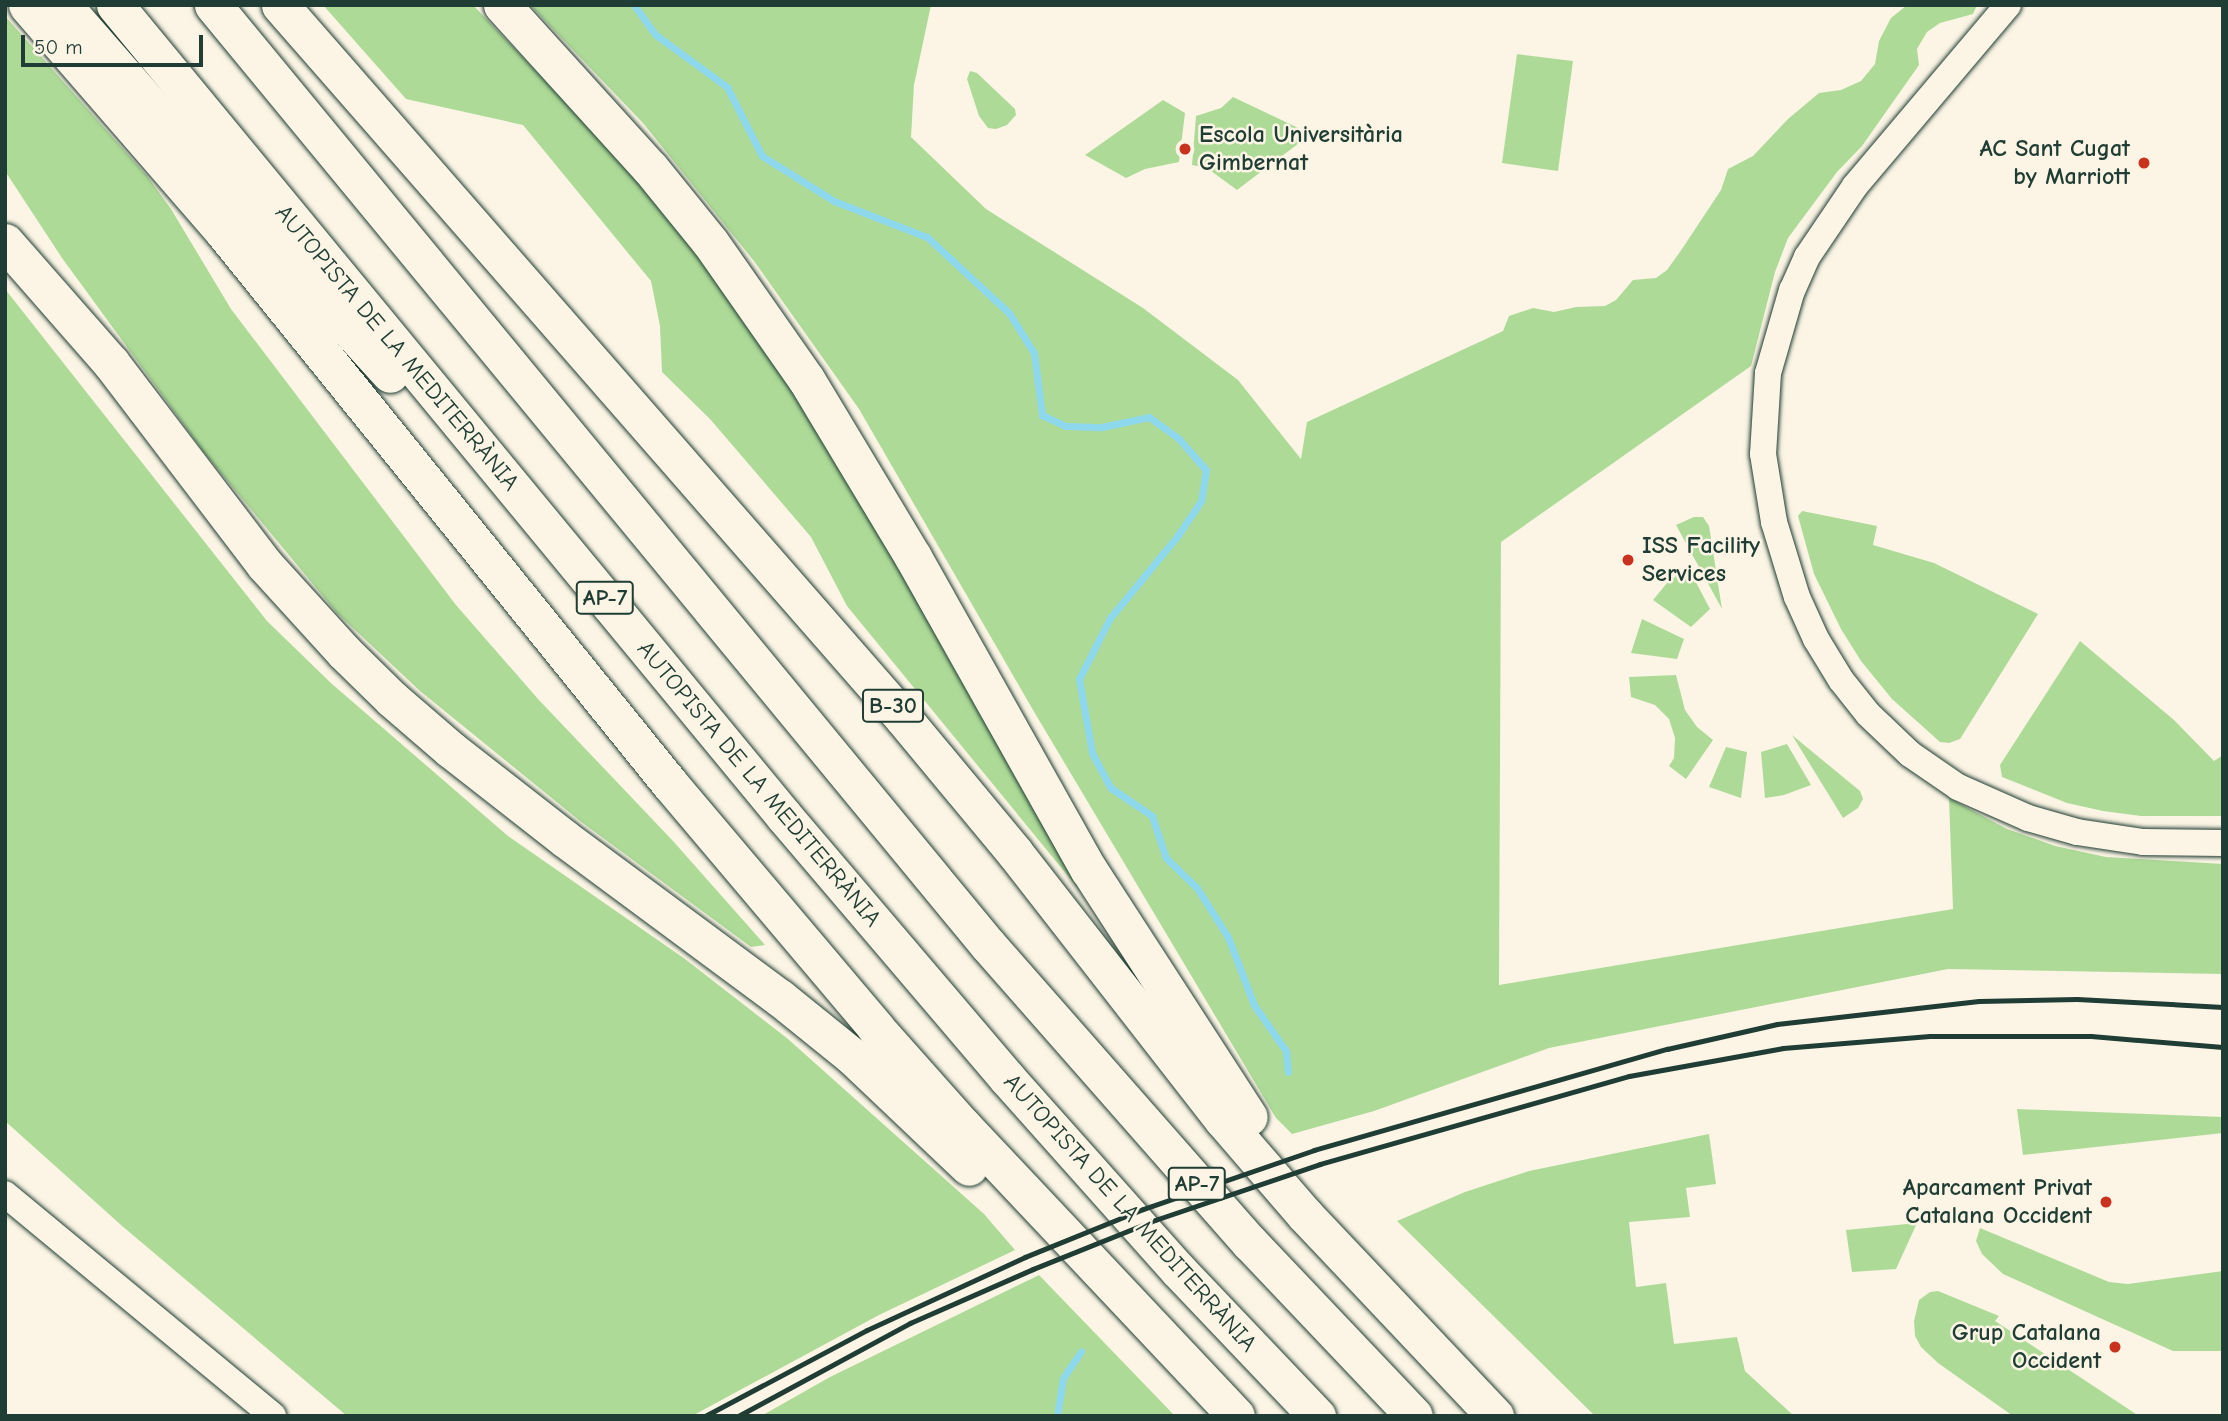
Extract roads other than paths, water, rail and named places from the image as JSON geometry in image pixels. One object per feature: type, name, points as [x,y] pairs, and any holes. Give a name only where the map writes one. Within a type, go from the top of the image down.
[{"type":"highway","points":[[27,5],[222,230],[670,784],[866,1017],[963,1126],[1236,1416]]},
{"type":"highway","points":[[63,5],[331,311],[624,621]]},
{"type":"highway","name":"AUTOPISTA DE LA MEDITERRÀNIA","points":[[115,5],[624,621],[1015,1088],[1169,1261],[1317,1416]]},
{"type":"highway","name":"AP-7","points":[[213,5],[988,945],[1250,1243],[1414,1416]]},
{"type":"highway","name":"B-30","points":[[280,5],[944,766],[1223,1119],[1305,1215],[1497,1416]]},
{"type":"highway","points":[[502,5],[650,168],[761,314],[848,447],[1089,870],[1239,1103],[1364,1261],[1497,1416]]},
{"type":"highway","points":[[5,242],[111,363],[264,564],[344,652],[450,749],[780,998],[852,1056],[932,1130],[1177,1376],[1222,1416]]},
{"type":"street","points":[[2008,5],[1855,186],[1829,220],[1797,279],[1768,373],[1764,408],[1763,454],[1777,535],[1797,597],[1816,639],[1841,680],[1868,714],[1910,754],[1948,781],[2028,818],[2077,832],[2143,842],[2223,843]]},
{"type":"street","points":[[5,1194],[272,1416]]},
{"type":"waterway","points":[[634,5],[656,35],[727,87],[762,156],[834,201],[927,237],[1009,313],[1034,353],[1042,415],[1066,426],[1102,427],[1149,417],[1179,439],[1206,470],[1201,501],[1179,534],[1110,618],[1079,679],[1092,753],[1111,788],[1152,816],[1166,858],[1197,888],[1228,937],[1254,1005],[1286,1051],[1288,1072]]},
{"type":"waterway","points":[[1057,1416],[1063,1378],[1081,1351]]},
{"type":"railway","points":[[705,1416],[867,1330],[1025,1257],[1143,1209],[1314,1150],[1667,1049],[1777,1024],[1979,1001],[2077,999],[2223,1007]]},
{"type":"railway","points":[[738,1416],[910,1323],[1033,1269],[1155,1220],[1320,1164],[1629,1076],[1783,1048],[1930,1036],[2091,1036],[2223,1047]]},
{"type":"place","name":"Escola Universitària Gimbernat","points":[[1185,149]]},
{"type":"place","name":"AC Sant Cugat by Marriott","points":[[2144,163]]},
{"type":"place","name":"ISS Facility Services","points":[[1628,560]]},
{"type":"place","name":"Aparcament Privat Catalana Occident","points":[[2106,1202]]},
{"type":"place","name":"Grup Catalana Occident","points":[[2115,1347]]}]
